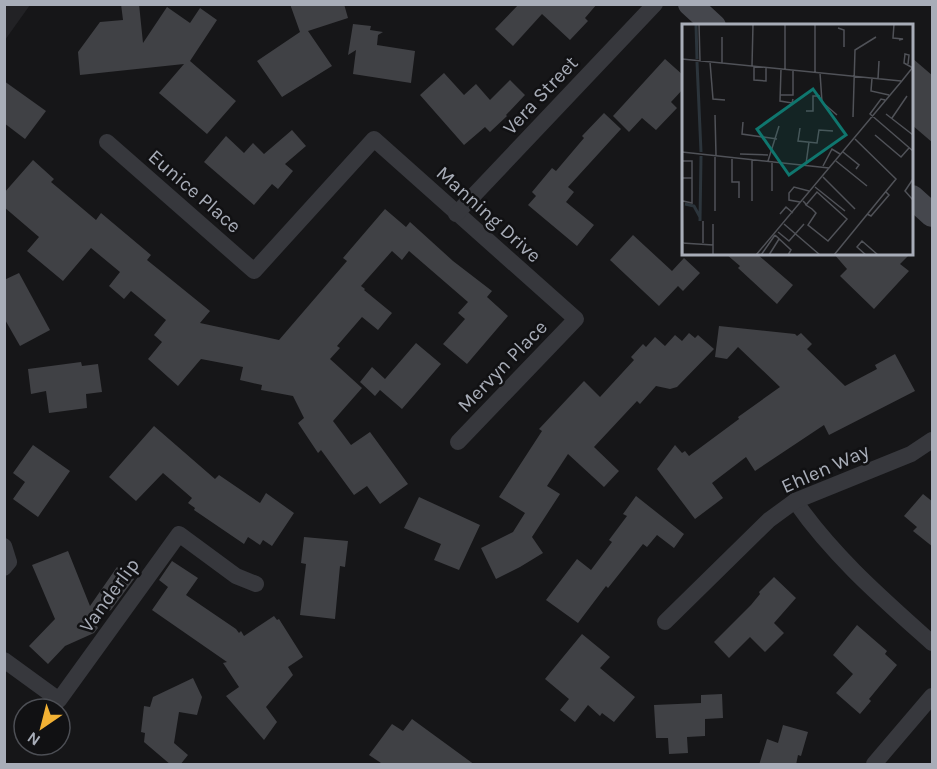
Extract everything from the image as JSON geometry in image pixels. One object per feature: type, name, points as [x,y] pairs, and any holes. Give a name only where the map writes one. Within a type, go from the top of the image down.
[{"type":"street","name":"Vera Street","points":[[456,213],[655,4]]},
{"type":"street","points":[[690,4],[712,24]]},
{"type":"street","name":"Manning Drive","points":[[254,271],[374,139],[576,319]]},
{"type":"street","name":"Eunice Place","points":[[107,142],[254,271]]},
{"type":"street","points":[[913,197],[933,215]]},
{"type":"street","name":"Mervyn Place","points":[[458,442],[576,319]]},
{"type":"street","name":"Ehlen Way","points":[[665,622],[770,520],[795,501],[911,454],[933,440]]},
{"type":"street","points":[[795,501],[810,523],[865,584],[933,643]]},
{"type":"street","name":"Vanderlip","points":[[4,660],[59,700],[179,534],[236,576],[256,584]]},
{"type":"street","points":[[4,546],[9,562],[4,568]]},
{"type":"street","points":[[874,765],[933,696]]},
{"type":"shaded area","points":[[4,5],[30,5],[5,40]]},
{"type":"building","points":[[121,4],[139,4],[143,43],[167,7],[190,23],[200,8],[217,20],[190,61],[236,101],[207,134],[159,93],[184,64],[80,75],[78,52],[100,22],[123,20]]},
{"type":"building","points":[[290,4],[344,4],[348,18],[308,31],[332,66],[282,97],[257,61],[300,32]]},
{"type":"building","points":[[519,4],[597,4],[585,18],[588,21],[570,40],[542,14],[513,46],[495,29]]},
{"type":"building","points":[[353,24],[371,26],[370,30],[383,32],[378,35],[377,45],[415,51],[411,83],[353,74],[356,50],[348,55]]},
{"type":"building","points":[[665,59],[682,74],[682,90],[671,102],[677,108],[656,130],[642,118],[629,132],[613,116]]},
{"type":"building","points":[[913,59],[933,76],[933,143],[913,126]]},
{"type":"building","points":[[444,73],[464,95],[476,84],[490,100],[510,80],[525,95],[490,132],[485,127],[464,145],[420,95]]},
{"type":"building","points":[[4,81],[46,111],[25,139],[4,123]]},
{"type":"building","points":[[604,113],[621,129],[568,187],[574,192],[566,202],[594,225],[577,246],[528,205],[536,196],[532,192],[552,168],[556,171],[584,138],[582,136]]},
{"type":"building","points":[[292,130],[306,146],[285,164],[293,171],[278,189],[272,184],[254,205],[204,162],[226,136],[244,153],[253,143],[264,154]]},
{"type":"building","points":[[33,160],[54,179],[51,182],[96,220],[101,213],[151,255],[147,260],[210,311],[200,323],[279,340],[347,261],[343,258],[385,209],[406,227],[410,222],[453,261],[492,291],[487,297],[508,316],[467,364],[443,344],[465,319],[458,313],[468,302],[409,251],[402,260],[392,251],[361,286],[392,313],[378,330],[362,317],[337,346],[340,348],[330,359],[362,388],[333,421],[351,445],[370,432],[408,484],[380,504],[367,486],[354,495],[321,450],[318,453],[298,423],[304,418],[293,396],[261,390],[262,385],[240,380],[243,367],[201,359],[178,386],[148,359],[162,342],[154,335],[166,320],[131,291],[124,299],[109,286],[120,272],[91,248],[63,281],[27,251],[39,237],[4,207],[4,193]]},
{"type":"building","points":[[633,235],[672,271],[684,258],[700,273],[683,291],[678,286],[659,306],[610,260]]},
{"type":"building","points":[[727,255],[758,255],[793,285],[777,304],[738,268],[740,266]]},
{"type":"building","points":[[835,255],[909,255],[900,264],[909,271],[874,309],[840,276],[847,269]]},
{"type":"building","points":[[19,273],[50,330],[20,346],[4,318],[4,280]]},
{"type":"building","points":[[719,326],[797,336],[801,333],[812,344],[807,349],[845,386],[877,369],[875,365],[895,354],[915,391],[829,435],[824,425],[755,471],[746,457],[712,483],[723,498],[695,519],[657,469],[675,445],[682,453],[685,451],[689,456],[780,387],[738,347],[727,359],[715,357]]},
{"type":"building","points":[[689,333],[695,338],[698,335],[714,349],[677,387],[670,389],[656,386],[640,404],[637,401],[594,447],[619,471],[604,487],[568,454],[547,486],[560,494],[532,537],[543,553],[496,579],[481,548],[513,532],[525,513],[499,497],[542,431],[539,429],[584,381],[600,397],[634,360],[631,357],[643,344],[646,347],[655,337],[665,346],[675,335],[682,341]]},
{"type":"building","points":[[416,343],[441,364],[402,409],[380,390],[375,396],[360,382],[372,367],[385,379]]},
{"type":"building","points":[[81,362],[82,366],[98,364],[102,392],[86,394],[87,408],[49,413],[46,391],[31,394],[28,369]]},
{"type":"building","points":[[154,426],[215,479],[219,475],[260,503],[266,493],[294,513],[272,546],[263,540],[260,545],[248,537],[244,544],[194,510],[195,508],[188,503],[192,498],[163,473],[136,501],[109,477]]},
{"type":"building","points":[[33,445],[70,471],[38,517],[13,499],[25,482],[13,473]]},
{"type":"building","points":[[923,494],[933,502],[933,547],[913,531],[917,527],[904,516]]},
{"type":"building","points":[[636,496],[684,534],[674,548],[657,535],[647,547],[643,544],[608,588],[606,586],[578,623],[546,600],[577,559],[591,570],[612,542],[609,540],[627,516],[623,514]]},
{"type":"building","points":[[419,497],[480,525],[459,570],[434,560],[441,544],[404,528]]},
{"type":"building","points":[[304,537],[348,541],[345,567],[340,566],[335,619],[300,615],[306,564],[301,563]]},
{"type":"building","points":[[68,551],[90,606],[117,567],[134,579],[111,610],[93,618],[98,628],[94,633],[65,646],[48,664],[29,646],[55,619],[32,565]]},
{"type":"building","points":[[172,561],[198,578],[186,595],[239,633],[241,631],[244,636],[274,616],[277,620],[279,619],[303,657],[288,667],[293,675],[266,707],[277,722],[264,740],[226,696],[239,687],[223,663],[227,662],[152,610],[168,587],[159,580]]},
{"type":"building","points":[[774,577],[796,598],[774,623],[784,633],[765,652],[750,637],[729,658],[714,642],[751,605],[760,594],[759,592]]},
{"type":"building","points":[[857,625],[887,651],[885,654],[897,665],[869,699],[871,701],[860,714],[836,693],[853,674],[833,655]]},
{"type":"building","points":[[582,634],[610,657],[600,668],[635,697],[614,722],[602,713],[600,716],[588,705],[575,722],[560,710],[569,699],[545,679]]},
{"type":"building","points":[[193,678],[202,697],[197,715],[179,712],[174,743],[188,755],[180,765],[171,765],[144,742],[145,733],[141,732],[144,706],[150,707],[153,697]]},
{"type":"building","points":[[722,694],[723,718],[705,719],[705,736],[687,737],[688,753],[669,754],[668,738],[656,738],[654,705],[701,703],[701,695]]},
{"type":"building","points":[[412,719],[475,765],[384,765],[369,755],[392,724],[403,731]]},
{"type":"building","points":[[783,725],[808,732],[796,765],[759,765],[767,739],[778,743]]}]
